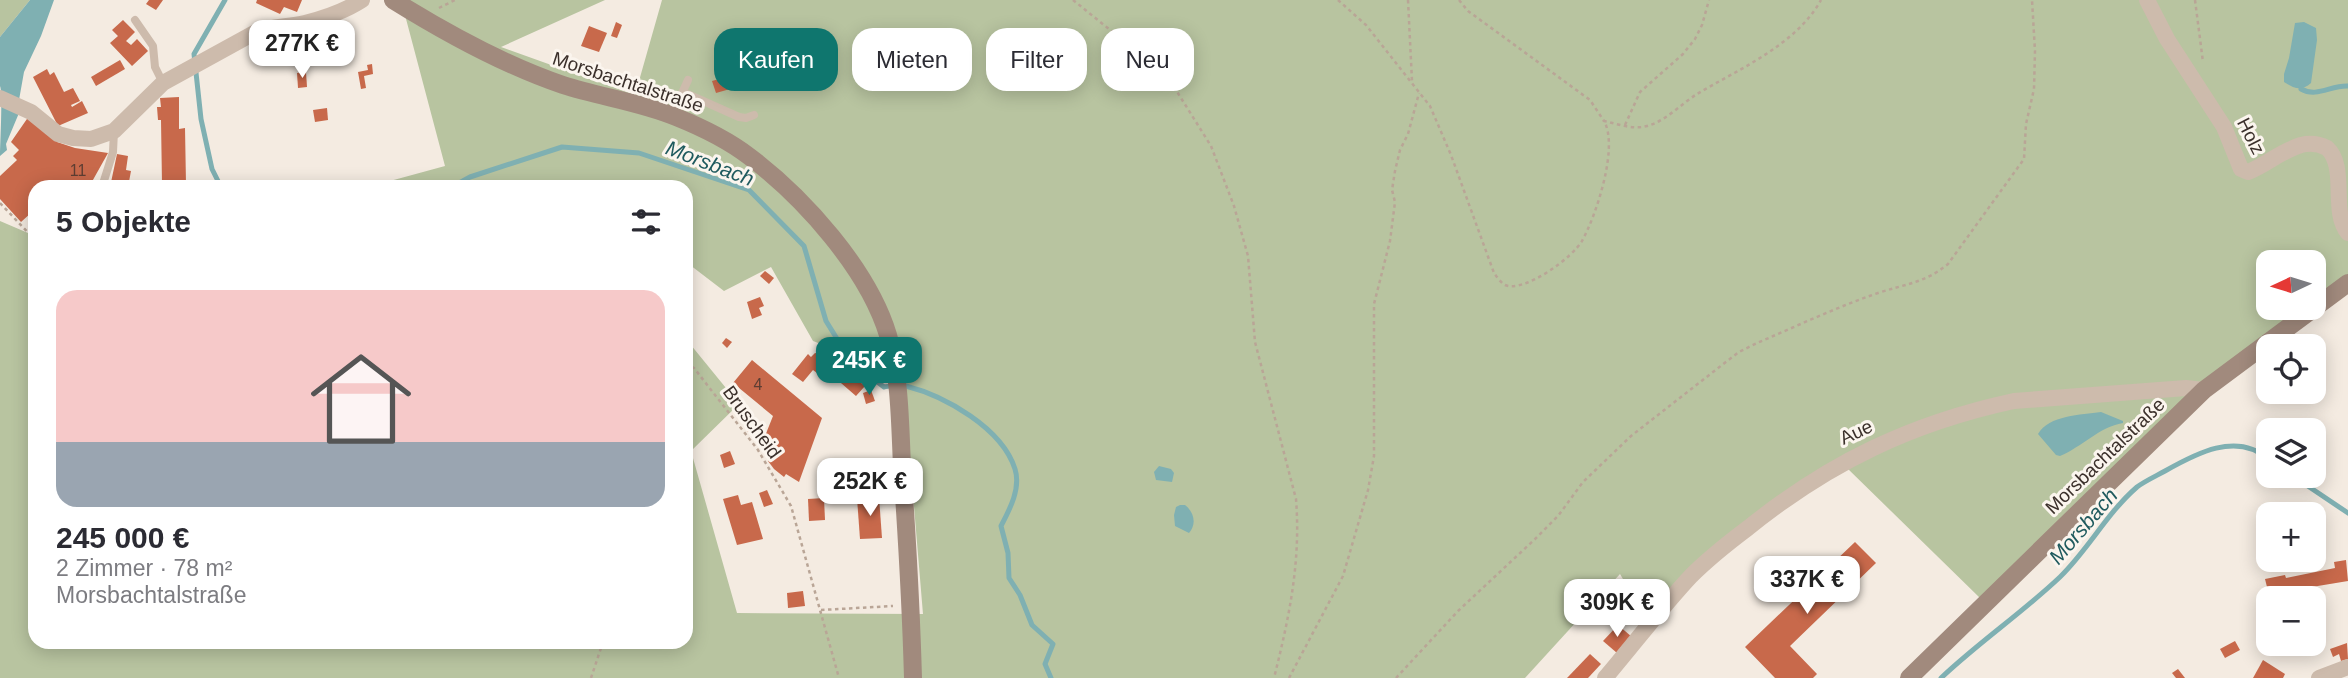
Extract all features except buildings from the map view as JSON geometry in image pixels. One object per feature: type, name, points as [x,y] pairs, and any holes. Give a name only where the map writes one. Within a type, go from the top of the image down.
[{"type":"main road","name":"Morsbachtalstraße","points":[[393,0],[479,48],[541,76],[563,85],[672,115],[713,133],[749,156],[807,210],[837,245],[878,309],[888,334],[897,399],[911,605],[913,678]]},
{"type":"main road","name":"Morsbachtalstraße","points":[[1909,678],[2204,390],[2348,284]]},
{"type":"street","points":[[7,101],[31,112],[58,134],[91,139],[114,131],[163,83],[256,32],[304,23],[344,11],[362,0]]},
{"type":"street","name":"Holz","points":[[2147,0],[2195,85],[2224,127],[2241,169],[2248,172],[2288,149],[2304,144],[2320,145],[2331,150],[2341,165],[2344,180],[2343,224],[2348,233]]},
{"type":"street","name":"Aue","points":[[1605,678],[1689,578],[1710,558],[1770,510],[1811,481],[1854,456],[1919,429],[2014,401],[2186,388],[2204,390]]},
{"type":"street","points":[[2319,678],[2348,667]]},
{"type":"lane","points":[[135,20],[153,46],[156,67],[163,83]]},
{"type":"lane","points":[[672,115],[688,80]]},
{"type":"lane","points":[[683,92],[738,117],[754,115]]},
{"type":"lane","points":[[104,180],[113,152],[114,131]]},
{"type":"path","points":[[430,12],[455,0]]},
{"type":"path","points":[[1073,0],[1135,50],[1185,102],[1211,146],[1242,231],[1248,256],[1255,342],[1296,499],[1298,522],[1294,594],[1274,678]]},
{"type":"path","points":[[1338,0],[1366,25],[1430,106],[1494,273],[1503,284],[1513,286],[1547,272],[1567,259],[1581,243],[1593,218],[1606,168],[1609,133],[1590,100],[1468,11],[1459,0]]},
{"type":"path","points":[[1408,0],[1412,85]]},
{"type":"path","points":[[1625,125],[1640,93],[1683,54],[1695,39],[1709,0]]},
{"type":"path","points":[[1604,121],[1645,127],[1656,123],[1768,52],[1794,31],[1816,9],[1821,0]]},
{"type":"path","points":[[1396,678],[1458,611],[1542,533],[1583,482],[1655,415],[1730,358],[1757,343],[1880,292],[1918,283],[1933,276],[1948,264],[2024,159],[2026,124],[2034,89],[2035,30],[2032,0]]},
{"type":"path","points":[[2195,0],[2203,66],[2195,85]]},
{"type":"path","points":[[1289,678],[1343,576],[1368,490],[1374,456],[1374,304],[1390,241],[1395,202],[1392,190],[1399,150],[1408,134],[1419,93]]},
{"type":"path","points":[[0,203],[28,233]]},
{"type":"path","name":"Bruscheid","points":[[693,367],[758,450],[791,506],[839,678]]},
{"type":"path","points":[[821,610],[911,605]]},
{"type":"path","points":[[591,678],[601,649]]},
{"type":"green space","points":[[0,0],[30,0],[0,37]]},
{"type":"green space","points":[[401,0],[605,0],[501,47],[635,95],[662,0],[2348,0],[2348,279],[2326,295],[2326,250],[2256,250],[2256,320],[2293,320],[2278,334],[2256,334],[2256,353],[1980,598],[1847,468],[1767,508],[1649,623],[1620,574],[1525,678],[0,678],[0,221],[28,233],[28,649],[693,649],[693,458],[737,613],[923,614],[903,375],[813,341],[771,267],[724,291],[693,267],[693,180],[394,180],[445,166]]},
{"type":"green space","points":[[693,348],[739,404],[693,449]]},
{"type":"water","points":[[30,0],[54,0],[24,72],[19,113],[6,144],[7,150],[0,156],[0,37]]},
{"type":"water","points":[[2304,22],[2316,28],[2317,40],[2311,83],[2298,88],[2284,82],[2284,74],[2295,23]]},
{"type":"water","points":[[2101,412],[2123,423],[2098,433],[2060,456],[2056,455],[2038,434],[2057,419]]},
{"type":"water","points":[[1159,466],[1171,469],[1174,473],[1172,482],[1156,480],[1154,472]]},
{"type":"water","points":[[1185,505],[1192,515],[1194,522],[1189,533],[1175,526],[1174,515],[1176,507]]},
{"type":"waterway","name":"Morsbach","points":[[218,180],[212,169],[201,119],[194,54],[225,0]]},
{"type":"waterway","points":[[2301,89],[2318,92],[2348,86]]},
{"type":"waterway","name":"Morsbach","points":[[465,180],[562,147],[639,153],[749,190],[804,246],[826,321],[839,342],[867,374],[884,387],[906,386],[938,397],[954,406],[985,427],[1008,454],[1015,469],[1017,484],[1011,506],[1001,526],[1008,553],[1009,578],[1020,595],[1032,625],[1053,644],[1045,664],[1051,678]]},
{"type":"waterway","name":"Morsbach","points":[[1941,678],[2060,577],[2116,508],[2140,485],[2189,458],[2216,448],[2230,446],[2256,451]]},
{"type":"waterway","name":"Morsbach","points":[[2311,488],[2348,513]]}]
